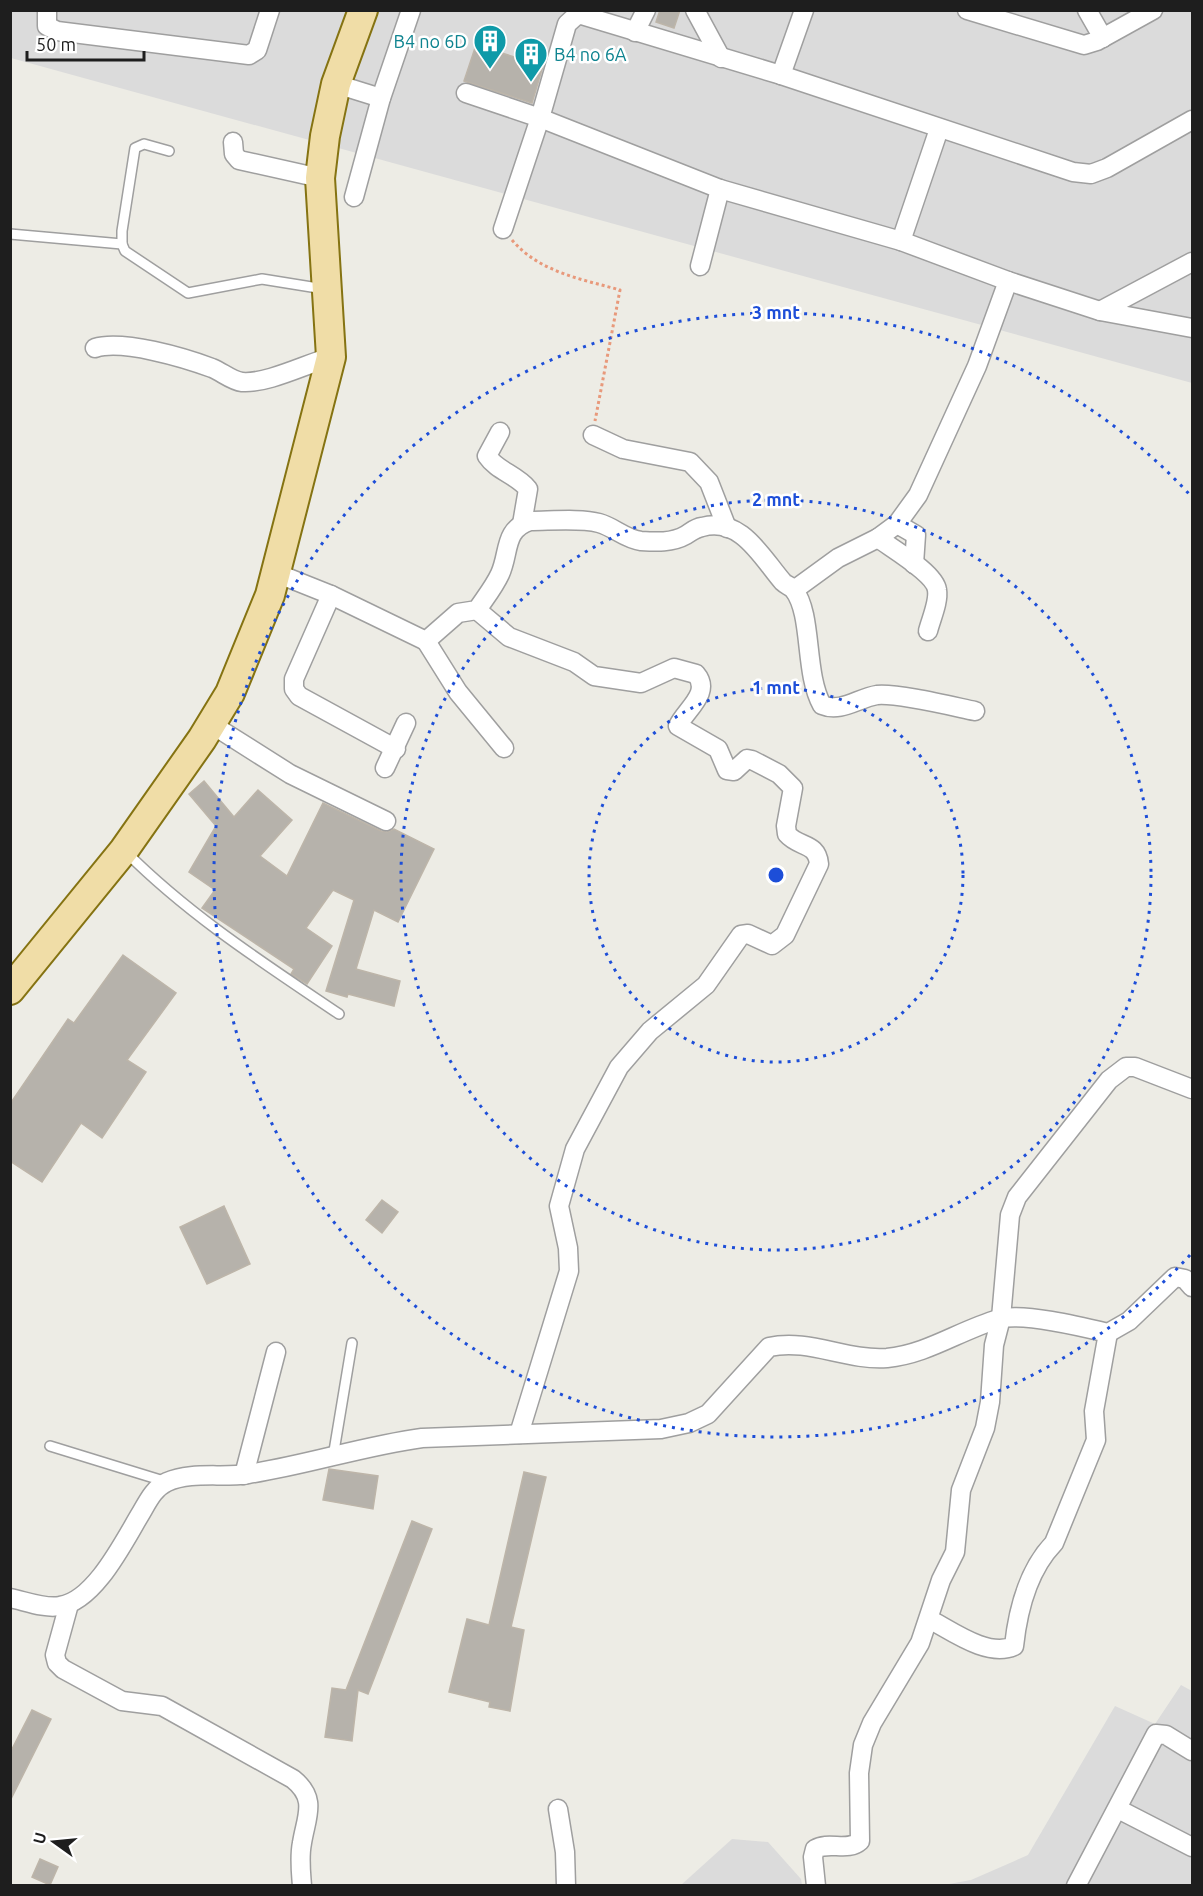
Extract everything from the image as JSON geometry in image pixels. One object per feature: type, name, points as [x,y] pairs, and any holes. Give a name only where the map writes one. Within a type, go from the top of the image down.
[{"type":"main road","points":[[10,990],[124,850],[211,724],[230,693],[270,595],[331,357],[320,178],[325,136],[336,84],[363,10]]},
{"type":"street","points":[[47,10],[47,26],[57,31],[249,55],[257,50],[270,10]]},
{"type":"street","points":[[354,197],[381,98],[411,10]]},
{"type":"street","points":[[635,32],[646,10]]},
{"type":"street","points":[[695,10],[721,58]]},
{"type":"street","points":[[781,75],[804,10]]},
{"type":"street","points":[[967,10],[1077,44],[1091,44],[1153,10]]},
{"type":"street","points":[[1017,10],[1025,29]]},
{"type":"street","points":[[1087,10],[1103,38]]},
{"type":"street","points":[[503,229],[540,118],[567,24],[575,15],[581,14],[781,75],[1073,172],[1091,174],[1192,120]]},
{"type":"street","points":[[336,84],[381,98]]},
{"type":"street","points":[[466,93],[540,118],[720,189],[901,241],[1008,281],[1100,311],[1192,328]]},
{"type":"street","points":[[901,241],[939,129]]},
{"type":"street","points":[[233,142],[234,154],[239,160],[320,178]]},
{"type":"street","points":[[700,266],[720,189]]},
{"type":"street","points":[[1100,311],[1192,262]]},
{"type":"street","points":[[794,590],[838,558],[878,538],[897,524],[918,495],[977,366],[1008,281]]},
{"type":"street","points":[[95,348],[109,344],[128,346],[206,366],[240,382],[279,374],[331,357]]},
{"type":"street","points":[[500,432],[487,456],[496,466],[517,478],[528,489],[522,524]]},
{"type":"street","points":[[593,435],[623,449],[690,462],[709,482],[727,528]]},
{"type":"street","points":[[426,641],[458,613],[477,610],[500,574],[509,537],[522,524],[542,521],[599,523],[632,540],[663,542],[685,536],[701,527],[713,525],[738,532],[759,549],[784,582],[794,590],[804,617],[812,678],[822,705],[838,707],[866,698],[888,695],[975,711]]},
{"type":"street","points":[[897,524],[916,535],[914,564]]},
{"type":"street","points":[[878,538],[934,582],[937,589],[928,631]]},
{"type":"street","points":[[276,573],[331,595],[426,641],[458,692],[504,748]]},
{"type":"street","points":[[331,595],[294,679],[294,689],[299,696],[396,749]]},
{"type":"street","points":[[477,610],[509,637],[574,662],[594,676],[641,683],[674,668],[696,674],[701,682],[700,691],[678,726],[718,749],[727,770],[734,771],[747,759],[785,778],[793,788],[794,795],[786,826],[787,834],[800,843],[811,846],[818,854],[819,864],[785,935],[772,945],[748,934],[741,935],[706,985],[650,1031],[619,1067],[580,1140],[559,1206],[568,1248],[569,1271],[519,1434]]},
{"type":"street","points":[[385,768],[396,749],[406,723]]},
{"type":"street","points":[[211,724],[290,774],[386,822]]},
{"type":"street","points":[[816,1886],[813,1857],[815,1849],[821,1846],[852,1846],[860,1841],[859,1773],[863,1745],[872,1723],[920,1643],[941,1580],[955,1552],[961,1491],[985,1428],[990,1402],[993,1346],[1001,1318],[1007,1233],[1017,1197],[1109,1080],[1126,1067],[1135,1067],[1192,1089]]},
{"type":"street","points":[[10,1598],[49,1606],[69,1604],[86,1593],[107,1567],[152,1494],[167,1482],[181,1478],[244,1474],[333,1457],[387,1442],[422,1438],[661,1429],[689,1423],[708,1414],[725,1398],[758,1356],[769,1347],[800,1344],[884,1358],[906,1355],[1001,1318],[1058,1321],[1108,1333],[1129,1321],[1175,1277],[1185,1279],[1192,1287]]},
{"type":"street","points":[[929,1620],[984,1646],[1007,1649],[1014,1646],[1029,1579],[1042,1555],[1054,1543],[1096,1440],[1094,1411],[1108,1333]]},
{"type":"street","points":[[244,1474],[276,1352]]},
{"type":"street","points":[[69,1604],[55,1655],[57,1663],[63,1669],[122,1701],[162,1706],[293,1779],[304,1788],[309,1806],[307,1827],[302,1842],[302,1886]]},
{"type":"street","points":[[1076,1886],[1156,1734],[1166,1735],[1192,1751]]},
{"type":"street","points":[[558,1809],[566,1851],[566,1886]]},
{"type":"street","points":[[1118,1809],[1192,1847]]},
{"type":"lane","points":[[169,151],[144,144],[135,148],[122,244],[132,257],[188,293],[262,279],[326,289]]},
{"type":"lane","points":[[10,234],[122,244]]},
{"type":"lane","points":[[124,850],[181,903],[242,949],[339,1014]]},
{"type":"lane","points":[[333,1457],[352,1342]]},
{"type":"lane","points":[[50,1446],[167,1482]]},
{"type":"path","points":[[503,229],[529,257],[548,269],[620,290],[593,435]]},
{"type":"shaded area","points":[[10,11],[1192,11],[1192,383],[11,58]]},
{"type":"shaded area","points":[[1181,1685],[1192,1691],[1192,1885],[938,1886],[971,1880],[1028,1855],[1115,1706],[1155,1724]]},
{"type":"shaded area","points":[[732,1839],[768,1842],[801,1879],[802,1885],[681,1885]]},
{"type":"building","points":[[660,10],[680,10],[674,28],[656,22]]},
{"type":"building","points":[[476,45],[543,66],[532,103],[464,81]]},
{"type":"building","points":[[204,781],[234,817],[258,790],[292,820],[260,856],[287,876],[323,803],[381,831],[387,832],[394,829],[434,849],[398,922],[374,910],[356,969],[400,981],[394,1006],[348,994],[347,997],[326,991],[354,900],[333,890],[306,928],[332,946],[307,984],[291,974],[294,969],[202,908],[215,890],[189,872],[216,826],[189,794]]},
{"type":"building","points":[[123,955],[176,993],[127,1060],[146,1072],[102,1138],[81,1123],[42,1182],[10,1161],[10,1104],[68,1019],[74,1023]]},
{"type":"building","points":[[382,1200],[398,1212],[382,1233],[366,1220]]},
{"type":"building","points":[[224,1206],[250,1264],[207,1284],[180,1227]]},
{"type":"building","points":[[329,1469],[378,1476],[373,1509],[323,1500]]},
{"type":"building","points":[[524,1472],[546,1477],[511,1627],[524,1630],[510,1711],[489,1707],[490,1702],[449,1692],[467,1619],[489,1625]]},
{"type":"building","points":[[412,1521],[432,1529],[368,1694],[358,1690],[352,1741],[325,1737],[332,1688],[346,1690]]},
{"type":"building","points":[[32,1710],[51,1719],[10,1801],[10,1753]]},
{"type":"building","points":[[40,1859],[58,1867],[50,1885],[32,1877]]},
{"type":"place","name":"B4 no 6D","points":[[490,70]]},
{"type":"place","name":"B4 no 6A","points":[[531,83]]}]
